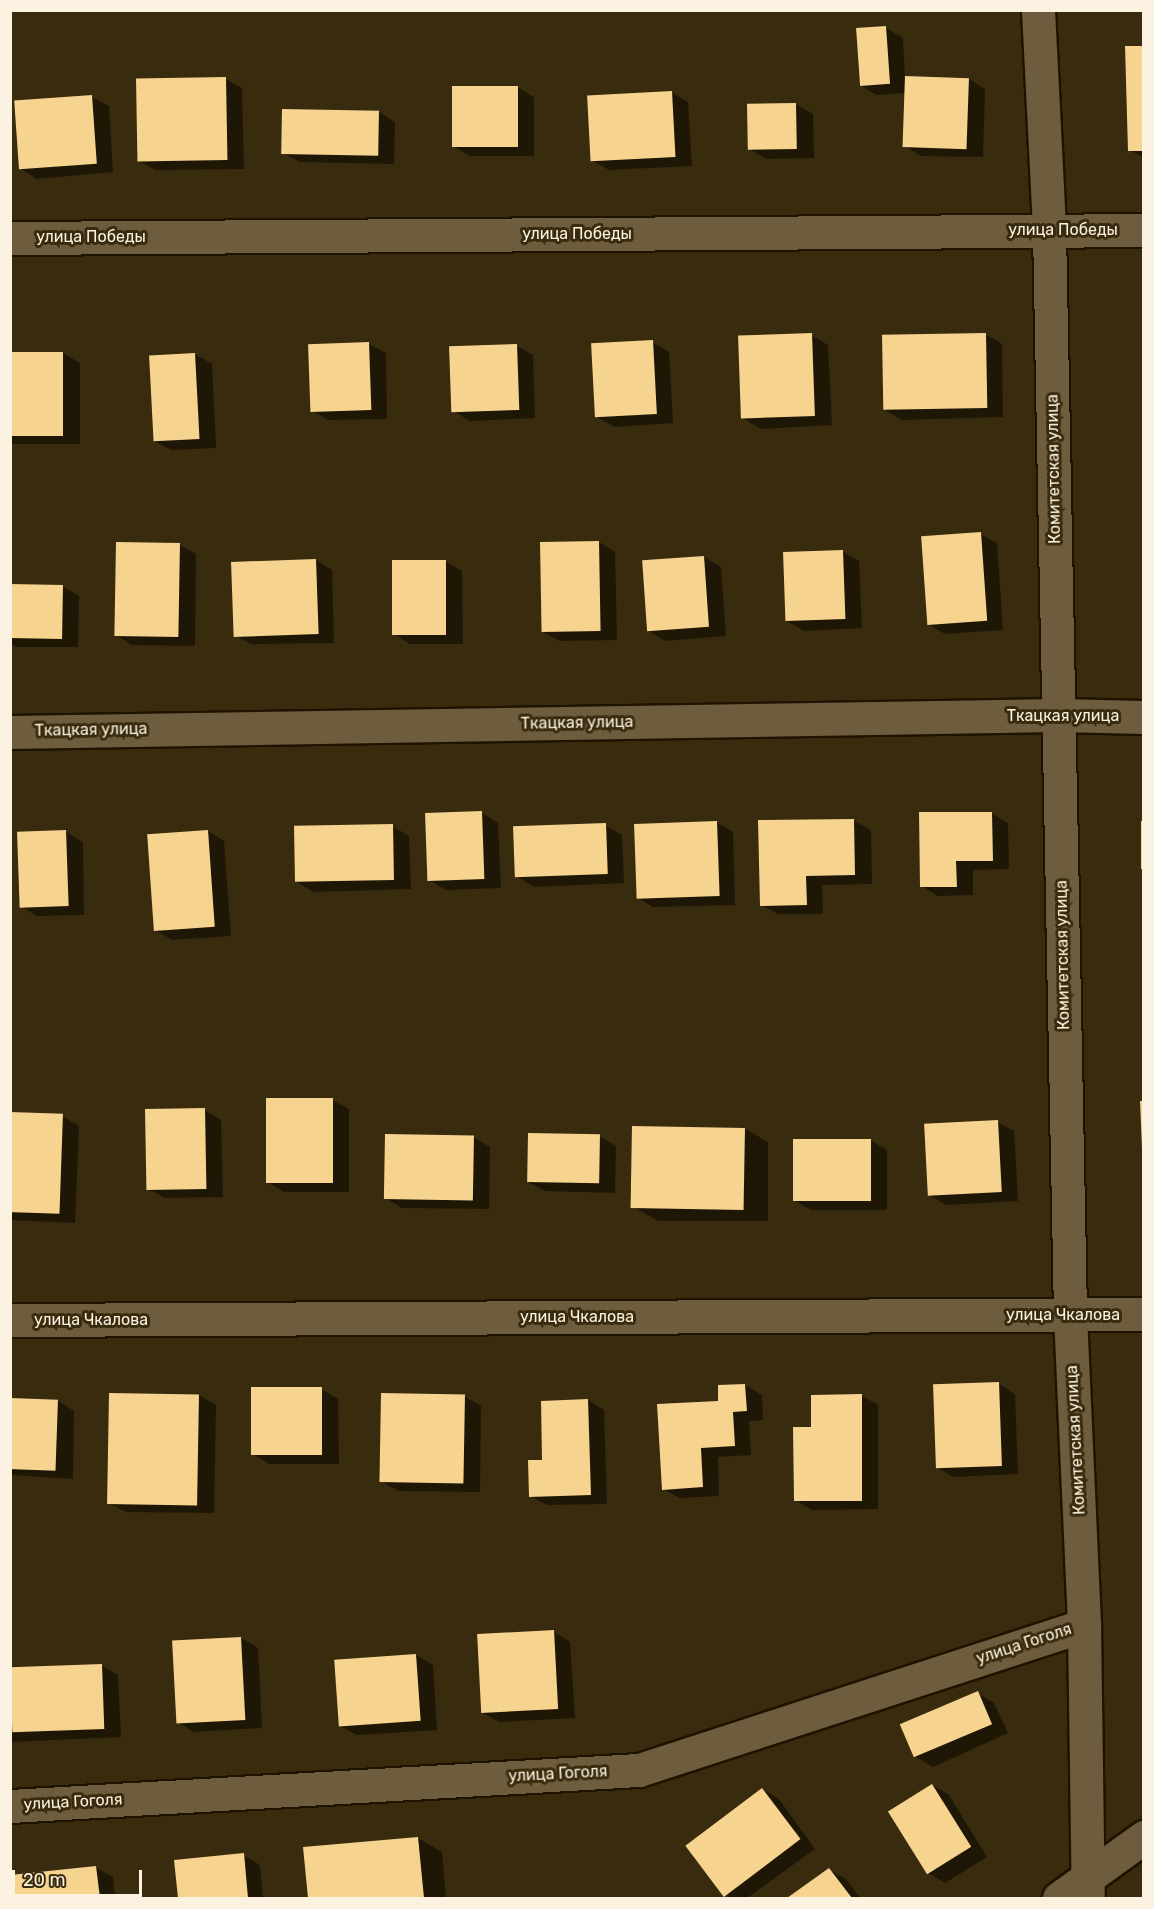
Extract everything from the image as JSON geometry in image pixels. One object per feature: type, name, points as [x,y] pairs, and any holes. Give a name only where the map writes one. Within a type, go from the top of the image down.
[{"type":"street","name":"Комитетская улица","points":[[1038,10],[1049,230],[1070,1315],[1084,1625],[1088,1889]]},
{"type":"street","name":"улица Победы","points":[[10,238],[1143,230]]},
{"type":"street","name":"Ткацкая улица","points":[[10,732],[1058,715],[1143,717]]},
{"type":"street","name":"улица Чкалова","points":[[10,1320],[1143,1314]]},
{"type":"street","name":"улица Гоголя","points":[[10,1806],[639,1770],[1084,1625]]},
{"type":"street","points":[[1059,1899],[1088,1889],[1143,1837]]},
{"type":"building","points":[[886,26],[890,84],[860,86],[856,28]]},
{"type":"building","points":[[1125,46],[1144,46],[1144,151],[1128,151]]},
{"type":"building","points":[[905,76],[969,78],[966,149],[903,147]]},
{"type":"building","points":[[226,77],[227,160],[137,162],[136,79]]},
{"type":"building","points":[[452,86],[518,86],[518,147],[452,147]]},
{"type":"building","points":[[672,91],[675,157],[591,161],[587,95]]},
{"type":"building","points":[[92,95],[97,164],[19,169],[14,100]]},
{"type":"building","points":[[796,103],[797,149],[748,150],[747,104]]},
{"type":"building","points":[[282,109],[379,111],[378,156],[281,154]]},
{"type":"building","points":[[812,333],[815,416],[741,419],[738,336]]},
{"type":"building","points":[[986,333],[987,408],[883,410],[882,335]]},
{"type":"building","points":[[653,340],[657,414],[595,417],[591,343]]},
{"type":"building","points":[[369,342],[371,410],[310,412],[308,344]]},
{"type":"building","points":[[517,344],[519,410],[451,412],[449,346]]},
{"type":"building","points":[[10,352],[63,352],[63,436],[10,436]]},
{"type":"building","points":[[195,353],[200,439],[154,441],[149,355]]},
{"type":"building","points":[[981,532],[987,621],[927,625],[921,536]]},
{"type":"building","points":[[599,541],[601,631],[542,632],[540,542]]},
{"type":"building","points":[[116,542],[180,543],[178,637],[114,636]]},
{"type":"building","points":[[843,550],[845,619],[785,621],[783,552]]},
{"type":"building","points":[[704,556],[709,627],[647,631],[642,560]]},
{"type":"building","points":[[316,559],[319,634],[234,637],[231,562]]},
{"type":"building","points":[[392,560],[446,560],[446,635],[392,635]]},
{"type":"building","points":[[10,584],[63,585],[62,639],[10,638]]},
{"type":"building","points":[[482,811],[484,879],[427,881],[425,813]]},
{"type":"building","points":[[919,812],[992,812],[993,861],[956,861],[957,887],[920,887]]},
{"type":"building","points":[[854,819],[855,875],[806,876],[807,905],[760,906],[758,820]]},
{"type":"building","points":[[717,821],[720,896],[637,899],[634,824]]},
{"type":"building","points":[[1141,821],[1144,821],[1144,869],[1141,869]]},
{"type":"building","points":[[606,823],[608,874],[515,877],[513,826]]},
{"type":"building","points":[[393,824],[394,880],[295,882],[294,826]]},
{"type":"building","points":[[66,830],[69,906],[20,908],[17,832]]},
{"type":"building","points":[[208,830],[215,927],[154,931],[147,834]]},
{"type":"building","points":[[266,1098],[333,1098],[333,1183],[266,1183]]},
{"type":"building","points":[[1140,1101],[1144,1101],[1144,1148],[1142,1148]]},
{"type":"building","points":[[205,1108],[206,1189],[146,1190],[145,1109]]},
{"type":"building","points":[[10,1112],[63,1114],[59,1214],[10,1212]]},
{"type":"building","points":[[998,1120],[1002,1192],[928,1196],[924,1124]]},
{"type":"building","points":[[632,1126],[745,1128],[744,1210],[631,1208]]},
{"type":"building","points":[[528,1133],[600,1134],[599,1183],[527,1182]]},
{"type":"building","points":[[385,1134],[474,1136],[473,1201],[384,1199]]},
{"type":"building","points":[[793,1139],[871,1139],[871,1201],[793,1201]]},
{"type":"building","points":[[999,1382],[1002,1466],[936,1468],[933,1384]]},
{"type":"building","points":[[745,1384],[747,1411],[733,1412],[735,1446],[701,1448],[703,1487],[662,1490],[657,1404],[718,1401],[718,1385]]},
{"type":"building","points":[[251,1387],[322,1387],[322,1455],[251,1455]]},
{"type":"building","points":[[109,1393],[199,1395],[197,1506],[107,1504]]},
{"type":"building","points":[[381,1393],[465,1394],[463,1483],[379,1482]]},
{"type":"building","points":[[862,1394],[862,1501],[794,1501],[793,1427],[811,1427],[811,1395]]},
{"type":"building","points":[[10,1398],[58,1400],[55,1471],[10,1469]]},
{"type":"building","points":[[588,1399],[591,1495],[529,1497],[528,1460],[542,1460],[541,1401]]},
{"type":"building","points":[[554,1630],[558,1709],[481,1713],[477,1634]]},
{"type":"building","points":[[241,1637],[245,1720],[176,1723],[172,1641]]},
{"type":"building","points":[[416,1654],[421,1721],[339,1727],[334,1660]]},
{"type":"building","points":[[102,1664],[104,1729],[12,1732],[10,1667]]},
{"type":"building","points":[[978,1691],[992,1724],[914,1757],[900,1724]]},
{"type":"building","points":[[932,1784],[971,1847],[927,1874],[888,1812]]},
{"type":"building","points":[[762,1788],[801,1839],[724,1897],[685,1846]]},
{"type":"building","points":[[418,1837],[424,1898],[308,1898],[303,1847]]},
{"type":"building","points":[[244,1853],[248,1898],[178,1898],[174,1860]]},
{"type":"building","points":[[96,1866],[100,1898],[10,1898],[10,1875]]},
{"type":"building","points":[[829,1868],[852,1898],[787,1898]]}]
